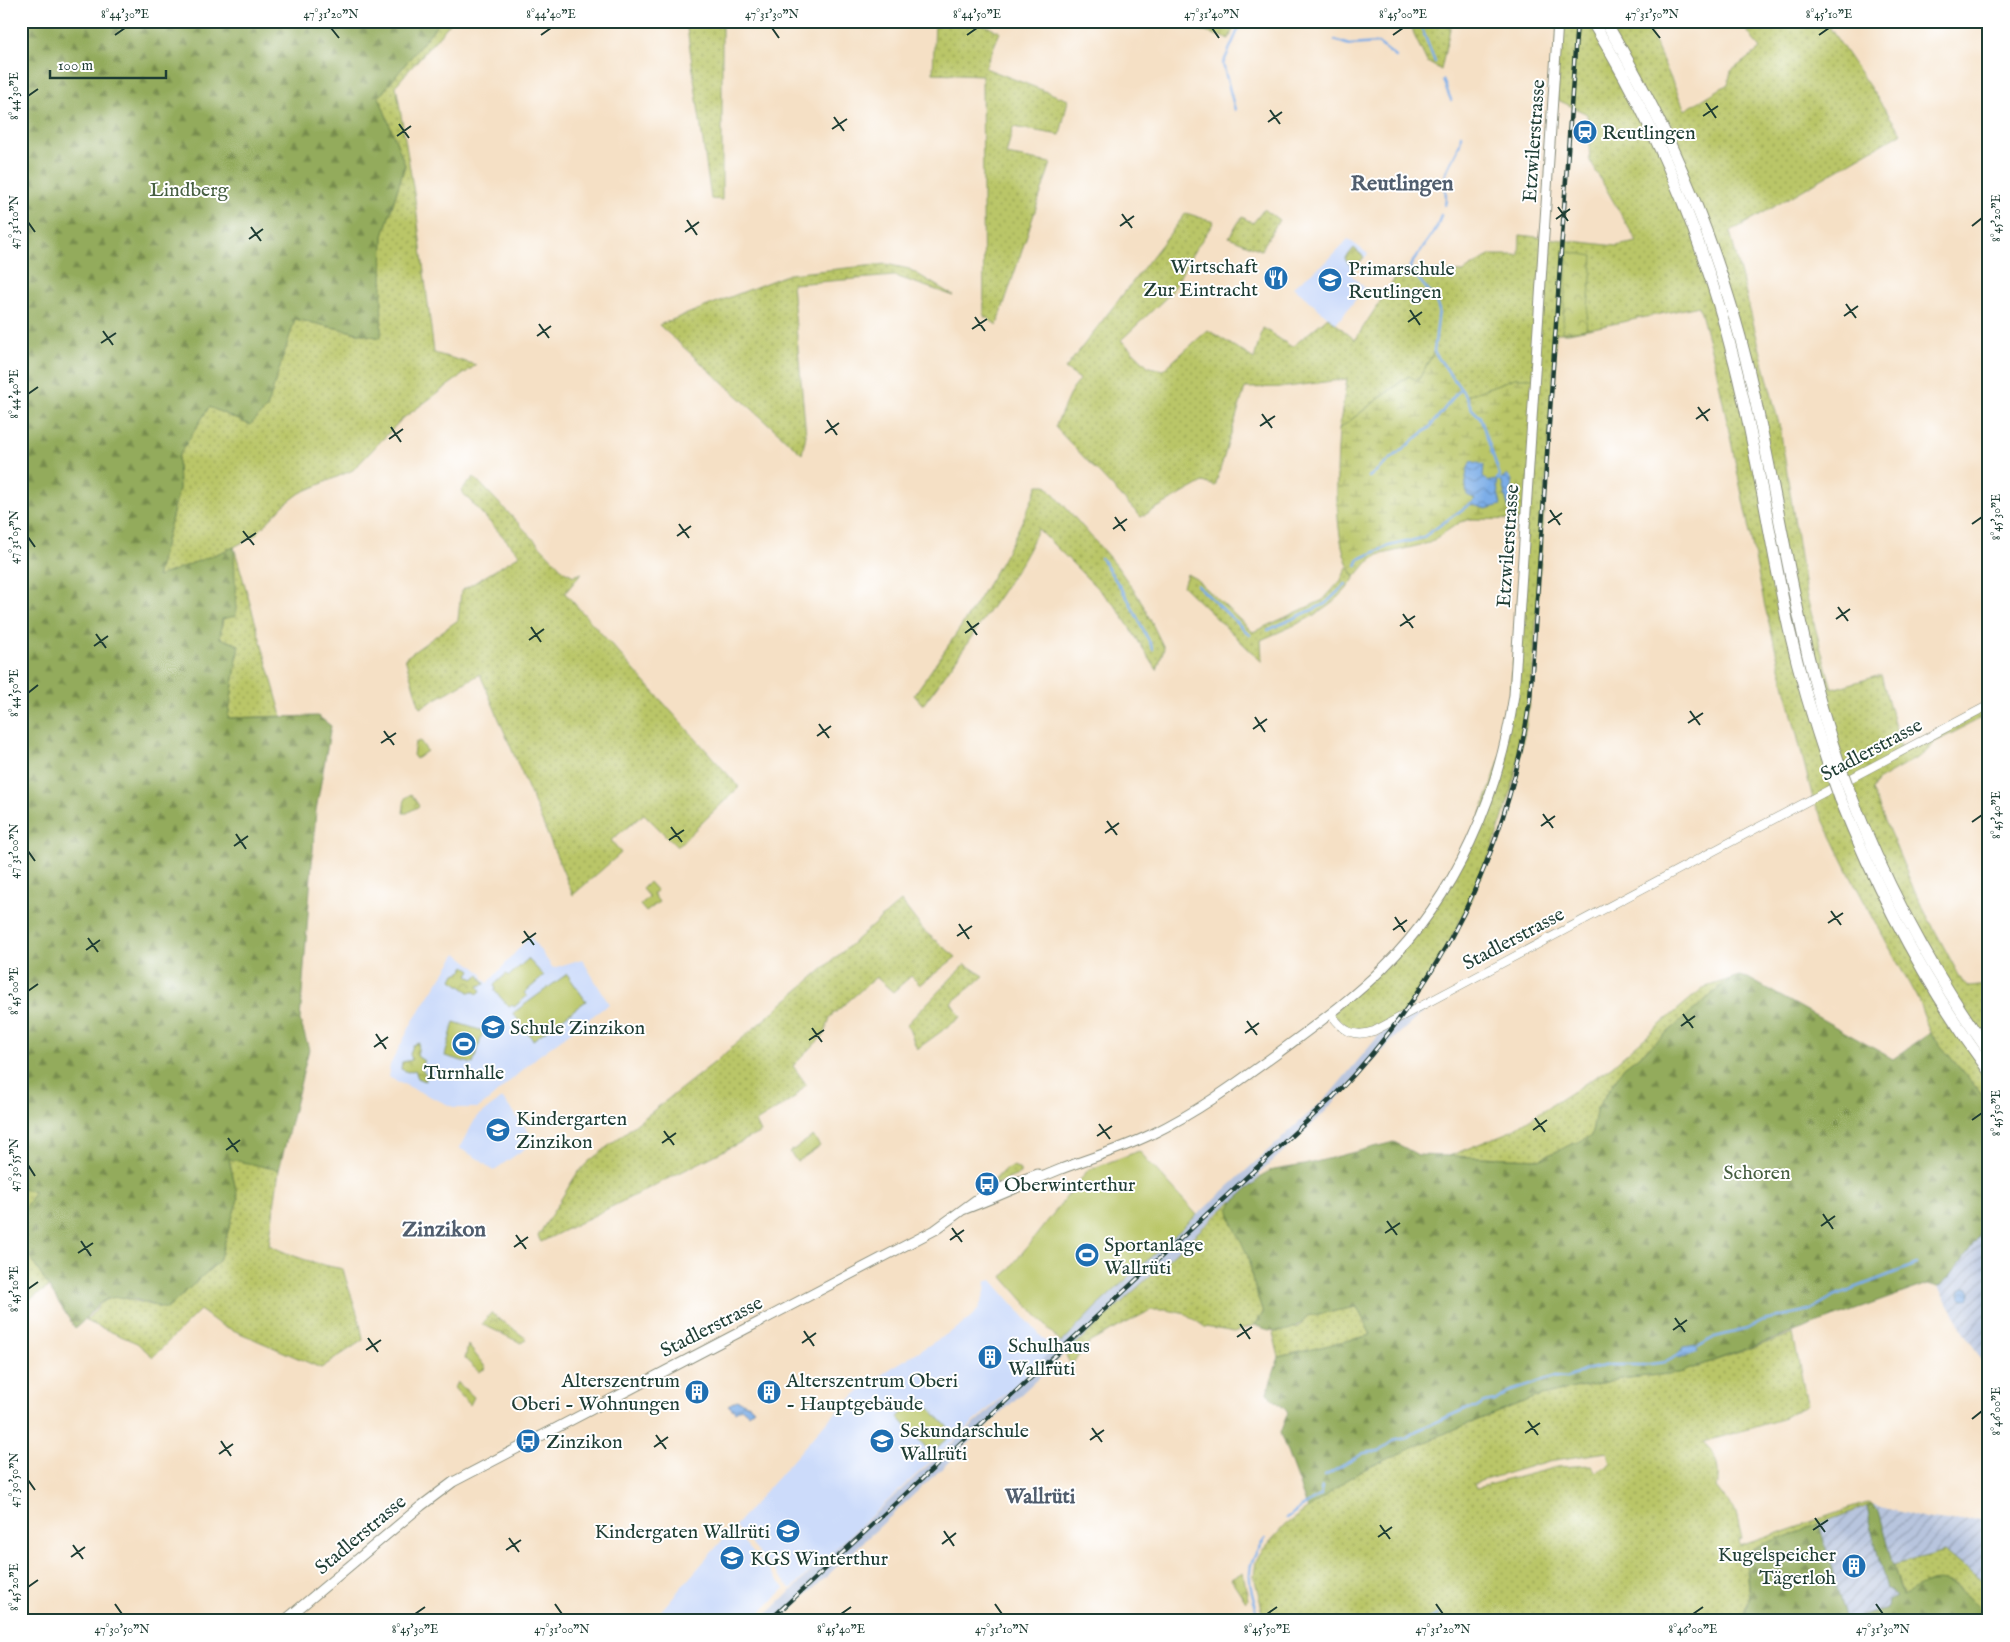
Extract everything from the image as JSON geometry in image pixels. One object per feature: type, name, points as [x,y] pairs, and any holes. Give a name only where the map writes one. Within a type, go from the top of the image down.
[{"type":"highway","points":[[1592,21],[1619,67],[1658,143],[1686,209],[1712,280],[1739,382],[1794,647],[1869,867],[1901,931],[1943,1005],[1989,1071]]},
{"type":"highway","points":[[1605,21],[1646,92],[1671,145],[1698,210],[1725,285],[1751,384],[1803,638],[1835,769]]},
{"type":"highway","points":[[1845,796],[1912,929],[1948,992],[1989,1052]]},
{"type":"main road","name":"Etzwilerstrasse","points":[[1331,1014],[1363,987],[1401,950],[1442,892],[1468,847],[1482,816],[1506,742],[1517,664],[1558,21]]},
{"type":"main road","name":"Stadlerstrasse","points":[[284,1621],[421,1506],[453,1482],[934,1230],[965,1209],[1149,1136],[1184,1118],[1242,1080],[1331,1014]]},
{"type":"street","name":"Stadlerstrasse","points":[[1331,1014],[1339,1026],[1351,1034],[1365,1034],[1374,1031],[1989,705]]},
{"type":"shaded area","name":"Primarschule Reutlingen","points":[[1348,239],[1368,254],[1350,274],[1365,288],[1336,324],[1293,287],[1327,261]]},
{"type":"shaded area","name":"Schule Zinzikon","points":[[530,936],[553,968],[582,959],[609,1004],[537,1057],[478,1108],[455,1108],[388,1077],[390,1065],[413,1021],[457,953],[482,973],[483,979],[488,983]]},
{"type":"shaded area","points":[[1431,1005],[1390,1042],[1320,1117],[1259,1174],[1260,1177],[1233,1202],[1231,1201],[1033,1383],[779,1621],[760,1621],[821,1562],[982,1417],[1096,1307],[1329,1095],[1396,1015]]},
{"type":"shaded area","name":"Kindergarten Zinzikon","points":[[502,1098],[536,1141],[493,1171],[480,1160],[459,1148],[476,1118]]},
{"type":"shaded area","points":[[1989,1222],[1989,1373],[1938,1287],[1950,1277]]},
{"type":"shaded area","name":"Sekundarschule Wallrüti","points":[[992,1280],[1053,1350],[791,1589],[735,1526],[827,1421],[857,1393],[888,1370],[962,1325],[978,1310],[985,1292],[986,1281]]},
{"type":"shaded area","points":[[1872,1504],[1925,1519],[1948,1522],[1989,1518],[1989,1587],[1945,1551],[1894,1565],[1879,1511]]},
{"type":"shaded area","points":[[1866,1507],[1887,1589],[1897,1597],[1889,1601],[1887,1608],[1846,1620],[1819,1524]]},
{"type":"shaded area","name":"KGS Winterthur","points":[[732,1529],[785,1588],[752,1621],[652,1621]]},
{"type":"green space","name":"Lindberg","points":[[21,21],[440,21],[379,97],[405,165],[383,236],[381,338],[295,319],[267,408],[250,425],[209,407],[178,457],[179,489],[157,577],[234,547],[236,616],[222,619],[220,638],[239,645],[228,718],[318,716],[331,726],[316,810],[300,1020],[309,1049],[279,1170],[229,1159],[238,1199],[219,1261],[167,1309],[135,1299],[110,1298],[99,1304],[75,1328],[25,1250],[21,1252],[21,1214],[35,1191],[21,1189]]},
{"type":"green space","points":[[440,21],[452,21],[396,85],[415,199],[434,353],[476,365],[402,419],[353,470],[300,493],[284,505],[254,536],[234,547],[157,578],[179,489],[178,457],[209,407],[250,425],[267,407],[295,319],[380,338],[383,236],[405,165],[379,97]]},
{"type":"green space","points":[[686,21],[722,21],[722,200],[711,199]]},
{"type":"green space","points":[[935,21],[975,21],[1000,32],[985,68],[1068,100],[1060,135],[1013,127],[1006,155],[1051,163],[997,325],[984,316],[982,75],[933,73]]},
{"type":"green space","points":[[1203,21],[1236,21],[1229,39],[1199,30]]},
{"type":"green space","points":[[1411,21],[1453,21],[1441,70],[1427,62],[1414,35]]},
{"type":"green space","points":[[1546,21],[1645,21],[1685,110],[1728,84],[1731,71],[1760,49],[1740,21],[1825,21],[1901,133],[1730,232],[1780,428],[1806,594],[1832,689],[1881,675],[1902,752],[1989,705],[1989,714],[1935,742],[1925,753],[1877,781],[1872,790],[1917,897],[1962,981],[1969,987],[1989,985],[1989,1103],[1930,1033],[1918,1000],[1851,877],[1813,799],[1765,607],[1716,368],[1699,306],[1569,333],[1556,333],[1533,669],[1526,726],[1511,792],[1493,847],[1472,897],[1447,947],[1424,985],[1402,1016],[1358,1035],[1331,1014],[1401,950],[1472,840],[1506,742],[1526,520],[1515,378],[1466,396],[1433,353],[1418,381],[1408,376],[1339,429],[1347,379],[1287,387],[1245,388],[1215,486],[1203,482],[1141,517],[1055,427],[1072,389],[1080,379],[1065,369],[1186,213],[1214,222],[1189,259],[1171,293],[1121,340],[1149,367],[1163,370],[1208,330],[1254,359],[1263,328],[1292,347],[1328,317],[1355,340],[1401,269],[1463,272],[1490,255],[1519,255],[1520,235],[1616,246],[1637,242],[1590,161],[1587,114],[1554,98],[1558,22]]},
{"type":"green space","points":[[1264,209],[1279,220],[1261,250],[1229,237],[1242,217],[1253,223]]},
{"type":"green space","points":[[1354,248],[1364,257],[1354,269],[1345,259]]},
{"type":"green space","points":[[1568,252],[1593,256],[1586,329],[1562,333]]},
{"type":"green space","points":[[886,264],[909,269],[954,296],[895,276],[792,284],[806,435],[802,454],[659,325],[789,274]]},
{"type":"green space","points":[[1434,352],[1466,396],[1515,378],[1535,378],[1526,520],[1472,519],[1460,522],[1429,543],[1378,555],[1365,565],[1355,577],[1347,563],[1339,527],[1337,485],[1339,429],[1409,376],[1418,381]]},
{"type":"green space","points":[[474,477],[564,571],[574,576],[582,573],[565,593],[739,787],[677,847],[644,814],[611,840],[621,853],[573,895],[480,674],[420,708],[405,658],[458,620],[461,591],[520,555],[461,491]]},
{"type":"green space","points":[[1038,485],[1046,485],[1116,565],[1140,599],[1164,648],[1157,670],[1117,608],[1038,529],[1009,581],[923,705],[914,695],[966,620],[998,567]]},
{"type":"green space","points":[[234,547],[282,716],[228,718],[239,645],[220,638]]},
{"type":"green space","points":[[1347,567],[1355,577],[1336,599],[1313,616],[1261,640],[1262,662],[1183,586],[1187,574],[1196,579],[1253,632],[1323,600],[1341,580]]},
{"type":"green space","points":[[420,741],[427,751],[416,759],[413,755],[415,743]]},
{"type":"green space","points":[[411,794],[419,806],[407,813],[403,813],[405,798]]},
{"type":"green space","points":[[649,882],[657,891],[653,894],[659,902],[646,912],[640,905],[649,897],[642,889]]},
{"type":"green space","points":[[901,901],[924,931],[956,957],[920,985],[911,976],[893,992],[876,977],[830,1017],[825,1034],[793,1066],[806,1084],[793,1099],[756,1122],[761,1132],[541,1242],[538,1236],[576,1175],[588,1162],[715,1062]]},
{"type":"green space","points":[[528,959],[544,976],[524,993],[527,996],[514,1007],[512,1005],[509,1007],[494,990],[496,988],[494,985],[506,974],[509,976]]},
{"type":"green space","points":[[965,964],[984,976],[951,1003],[961,1017],[917,1049],[907,1024]]},
{"type":"green space","points":[[465,966],[471,970],[468,975],[474,979],[479,975],[485,984],[478,986],[481,991],[477,994],[469,992],[452,980],[455,974],[462,971]]},
{"type":"green space","points":[[567,974],[586,1001],[533,1040],[513,1013]]},
{"type":"green space","name":"Schoren","points":[[1739,976],[1748,978],[1893,1059],[1930,1033],[1989,1103],[1989,1222],[1950,1277],[1938,1287],[1928,1284],[1679,1373],[1627,1378],[1533,1398],[1448,1432],[1365,1469],[1346,1480],[1308,1509],[1280,1433],[1288,1412],[1267,1393],[1279,1357],[1371,1335],[1357,1307],[1307,1316],[1289,1330],[1270,1330],[1255,1325],[1263,1313],[1252,1278],[1250,1261],[1230,1217],[1229,1210],[1233,1202],[1268,1171],[1304,1165],[1394,1142],[1418,1155],[1539,1159],[1591,1136],[1597,1108],[1624,1067],[1653,1045],[1730,979]]},
{"type":"green space","points":[[1730,979],[1653,1045],[1624,1067],[1597,1108],[1591,1136],[1539,1159],[1449,1156],[1511,1131],[1611,1067],[1703,988]]},
{"type":"green space","name":"Turnhalle","points":[[454,1022],[483,1031],[473,1064],[445,1056]]},
{"type":"green space","points":[[419,1043],[417,1056],[424,1061],[420,1067],[426,1075],[425,1081],[418,1078],[415,1070],[408,1072],[401,1069],[402,1062],[412,1060],[410,1054],[413,1045]]},
{"type":"green space","points":[[813,1136],[820,1146],[797,1162],[790,1152]]},
{"type":"green space","name":"Sportanlage Wallrüti","points":[[1139,1151],[1197,1215],[1096,1307],[1061,1343],[1003,1277],[1088,1170]]},
{"type":"green space","points":[[229,1158],[279,1170],[269,1245],[305,1260],[343,1269],[363,1340],[321,1368],[219,1324],[200,1310],[153,1357],[137,1343],[86,1321],[102,1302],[116,1296],[167,1309],[219,1261],[238,1199]]},
{"type":"green space","points":[[1014,1166],[1020,1170],[1020,1174],[987,1188],[1005,1169]]},
{"type":"green space","points":[[21,1189],[36,1191],[21,1214]]},
{"type":"green space","points":[[1232,1201],[1230,1217],[1241,1237],[1250,1261],[1252,1278],[1263,1313],[1255,1325],[1235,1332],[1205,1327],[1186,1314],[1167,1310],[1151,1310],[1090,1342],[1071,1365],[1065,1354]]},
{"type":"green space","points":[[25,1250],[49,1287],[21,1305],[21,1252]]},
{"type":"green space","points":[[1357,1307],[1371,1335],[1279,1357],[1273,1333],[1298,1327],[1307,1316]]},
{"type":"green space","points":[[491,1313],[527,1339],[521,1343],[482,1324]]},
{"type":"green space","points":[[1793,1334],[1807,1404],[1785,1418],[1704,1442],[1711,1451],[1718,1469],[1716,1487],[1736,1513],[1742,1539],[1739,1540],[1740,1546],[1869,1502],[1872,1504],[1753,1549],[1746,1571],[1749,1598],[1744,1618],[1731,1621],[1265,1621],[1254,1576],[1256,1561],[1261,1552],[1285,1525],[1346,1480],[1365,1469],[1448,1432],[1533,1398],[1627,1378],[1679,1373]],"holes":[[[1607,1452],[1610,1464],[1596,1472],[1591,1465],[1557,1467],[1476,1488],[1474,1483],[1548,1461]]]},
{"type":"green space","points":[[468,1345],[486,1368],[479,1372],[465,1359]]},
{"type":"green space","points":[[457,1382],[474,1397],[470,1405],[454,1388]]},
{"type":"green space","points":[[919,1397],[953,1433],[931,1453],[898,1417]]},
{"type":"green space","points":[[1872,1504],[1879,1511],[1902,1596],[1930,1582],[1939,1581],[1947,1583],[1970,1598],[1989,1616],[1989,1621],[1745,1621],[1749,1598],[1746,1562],[1751,1552],[1763,1544],[1819,1524],[1846,1620],[1887,1608],[1888,1601],[1896,1597],[1887,1589],[1868,1517],[1866,1507]]},
{"type":"green space","points":[[1946,1551],[1989,1587],[1989,1616],[1958,1588],[1941,1582],[1919,1588],[1903,1597],[1894,1565]]},
{"type":"green space","points":[[1243,1572],[1248,1600],[1246,1602],[1231,1579]]},
{"type":"water","points":[[1471,461],[1484,465],[1483,477],[1487,481],[1498,480],[1497,487],[1501,505],[1486,509],[1470,504],[1475,499],[1467,495],[1466,490],[1467,473]]},
{"type":"water","points":[[1507,475],[1512,480],[1511,508],[1509,510],[1501,480]]},
{"type":"water","points":[[1963,1287],[1967,1287],[1971,1293],[1967,1299],[1963,1299],[1959,1295],[1959,1291]]},
{"type":"water","points":[[1696,1345],[1698,1352],[1679,1358],[1677,1356],[1683,1347]]},
{"type":"water","points":[[737,1400],[750,1405],[754,1409],[748,1414],[741,1408],[735,1412],[728,1405]]},
{"type":"waterway","points":[[1235,110],[1223,64],[1242,21]]},
{"type":"waterway","points":[[1419,21],[1435,62]]},
{"type":"waterway","points":[[1335,40],[1349,45],[1378,43],[1396,57]]},
{"type":"waterway","points":[[1443,80],[1451,100]]},
{"type":"waterway","points":[[1445,205],[1446,173],[1461,140],[1461,135]]},
{"type":"waterway","points":[[1441,215],[1437,227],[1410,266],[1411,270],[1435,299],[1439,310],[1434,352],[1466,396],[1472,409],[1480,417],[1500,476],[1497,479],[1501,480]]},
{"type":"waterway","points":[[1369,477],[1430,427],[1460,389]]},
{"type":"waterway","points":[[1356,566],[1359,559],[1389,546],[1422,538],[1470,504]]},
{"type":"waterway","points":[[1101,558],[1128,599],[1153,649]]},
{"type":"waterway","points":[[1268,630],[1325,604],[1346,584]]},
{"type":"waterway","points":[[1197,585],[1250,635]]},
{"type":"waterway","points":[[1696,1348],[1715,1337],[1747,1329],[1763,1320],[1810,1310],[1834,1296],[1917,1264]]},
{"type":"waterway","points":[[1325,1476],[1364,1453],[1379,1451],[1393,1441],[1406,1438],[1416,1431],[1465,1409],[1476,1408],[1484,1403],[1495,1401],[1508,1392],[1554,1377],[1567,1378],[1589,1369],[1610,1365],[1643,1365],[1666,1362],[1679,1355]]},
{"type":"waterway","points":[[1286,1518],[1320,1495],[1322,1487]]},
{"type":"waterway","points":[[1260,1621],[1251,1588],[1250,1569],[1257,1549],[1265,1539]]},
{"type":"waterway","points":[[1426,1621],[1440,1614]]},
{"type":"railway","points":[[769,1621],[1333,1097],[1371,1055],[1406,1010],[1437,963],[1463,914],[1486,863],[1505,810],[1520,755],[1530,699],[1577,21]]},
{"type":"place","name":"Reutlingen","points":[[1585,132]]},
{"type":"place","name":"Wirtschaft Zur Eintracht","points":[[1276,278]]},
{"type":"place","name":"Primarschule Reutlingen","points":[[1330,280]]},
{"type":"place","name":"Schule Zinzikon","points":[[493,1027]]},
{"type":"place","name":"Turnhalle","points":[[464,1044]]},
{"type":"place","name":"Kindergarten Zinzikon","points":[[498,1130]]},
{"type":"place","name":"Oberwinterthur","points":[[987,1184]]},
{"type":"place","name":"Sportanlage Wallrüti","points":[[1087,1255]]},
{"type":"place","name":"Schulhaus Wallrüti","points":[[990,1357]]},
{"type":"place","name":"Alterszentrum Oberi - Wohnungen","points":[[697,1392]]},
{"type":"place","name":"Alterszentrum Oberi - Hauptgebäude","points":[[769,1392]]},
{"type":"place","name":"Zinzikon","points":[[528,1441]]},
{"type":"place","name":"Sekundarschule Wallrüti","points":[[882,1441]]},
{"type":"place","name":"Kindergaten Wallrüti","points":[[788,1531]]},
{"type":"place","name":"KGS Winterthur","points":[[732,1558]]},
{"type":"place","name":"Kugelspeicher Tägerloh","points":[[1854,1566]]},
{"type":"district","name":"Reutlingen","points":[[1402,182]]},
{"type":"district","name":"Zinzikon","points":[[444,1228]]},
{"type":"district","name":"Wallrüti","points":[[1040,1496]]}]
